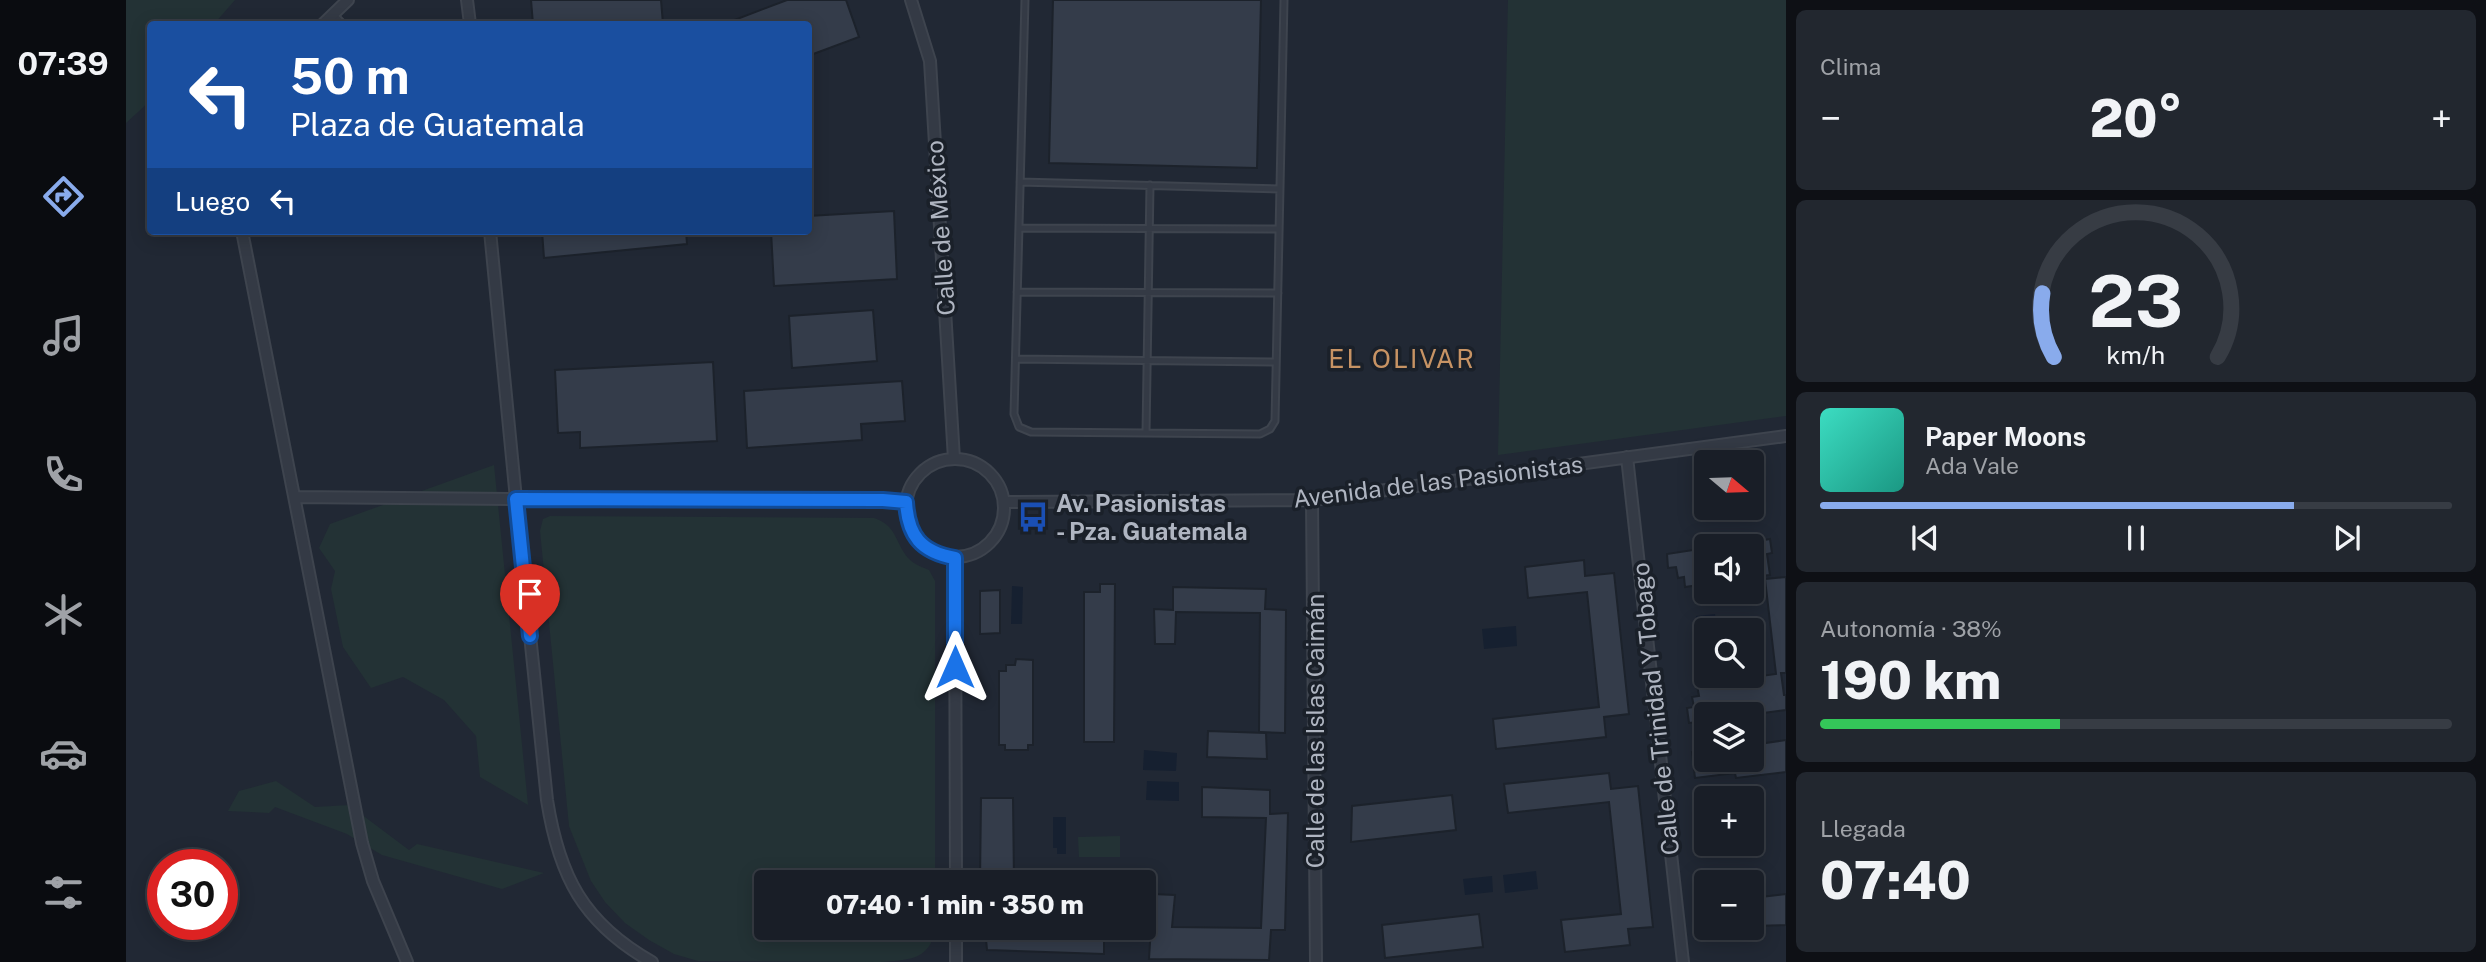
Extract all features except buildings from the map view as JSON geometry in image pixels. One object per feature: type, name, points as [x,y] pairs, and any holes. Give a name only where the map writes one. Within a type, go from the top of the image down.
[{"type":"street","points":[[326,21],[348,0]]},
{"type":"street","points":[[467,0],[470,21]]},
{"type":"street","name":"Calle de México","points":[[911,0],[930,61],[954,459]]},
{"type":"street","points":[[243,235],[362,843],[373,881],[407,962]]},
{"type":"street","points":[[490,235],[553,839],[568,879],[594,918],[626,948],[652,962]]},
{"type":"street","name":"Avenida de las Pasionistas","points":[[1004,502],[1312,500],[1786,436]]},
{"type":"street","name":"Calle de Trinidad Y Tobago","points":[[1627,457],[1683,962]]},
{"type":"street","points":[[969,460],[987,471],[1000,488],[1004,502],[1003,519],[997,534],[986,547],[971,555],[955,558],[938,555],[924,547],[913,534],[907,519],[906,502],[909,489],[927,467],[940,461],[969,460]]},
{"type":"street","points":[[295,497],[906,502]]},
{"type":"street","name":"Calle de las Islas Caimán","points":[[1312,500],[1316,962]]},
{"type":"street","points":[[955,558],[956,870]]},
{"type":"street","points":[[956,940],[956,962]]},
{"type":"lane","points":[[1025,0],[1014,414],[1019,427],[1031,432],[1260,434],[1270,429],[1275,421],[1284,0]]},
{"type":"lane","points":[[333,14],[340,21]]},
{"type":"lane","points":[[1020,183],[1280,189]]},
{"type":"lane","points":[[1146,433],[1150,186]]},
{"type":"lane","points":[[1019,228],[1279,229]]},
{"type":"lane","points":[[1017,292],[1278,293]]},
{"type":"lane","points":[[1016,359],[1276,362]]},
{"type":"shaded area","points":[[126,0],[235,0],[217,21],[147,21],[147,104],[126,123]]},
{"type":"shaded area","points":[[1508,0],[1786,0],[1786,416],[1498,455]]},
{"type":"shaded area","points":[[494,465],[528,805],[480,777],[476,736],[444,700],[403,677],[371,688],[343,647],[331,589],[335,571],[319,548],[330,524]]},
{"type":"shaded area","points":[[550,516],[874,518],[889,527],[908,558],[929,570],[935,581],[935,870],[754,870],[754,940],[932,940],[923,953],[908,959],[880,962],[698,961],[674,954],[649,940],[625,923],[605,902],[591,881],[569,826],[540,531],[543,519]]},
{"type":"shaded area","points":[[276,781],[315,807],[349,805],[409,850],[417,844],[544,873],[502,889],[382,855],[347,834],[275,807],[269,813],[228,811],[239,791]]},
{"type":"shaded area","points":[[1120,836],[1120,857],[1079,857],[1078,837]]},
{"type":"water","points":[[1012,586],[1023,587],[1022,624],[1011,624]]},
{"type":"water","points":[[1715,614],[1716,618],[1696,618]]},
{"type":"water","points":[[1516,626],[1517,646],[1484,649],[1482,629]]},
{"type":"water","points":[[1144,750],[1177,753],[1176,771],[1143,770]]},
{"type":"water","points":[[1147,781],[1179,782],[1179,801],[1146,800]]},
{"type":"water","points":[[1053,817],[1066,817],[1066,854],[1057,854],[1057,848],[1053,848]]},
{"type":"water","points":[[1536,871],[1538,889],[1505,893],[1503,875]]},
{"type":"water","points":[[1492,876],[1493,892],[1465,895],[1463,879]]},
{"type":"place","name":"Av. Pasionistas - Pza. Guatemala","points":[[1033,517]]},
{"type":"district","name":"EL OLIVAR","points":[[1402,358]]},
{"type":"route","points":[[530,636],[516,499],[883,500],[906,502],[907,519],[913,534],[924,547],[938,555],[955,558],[955,667]]}]
